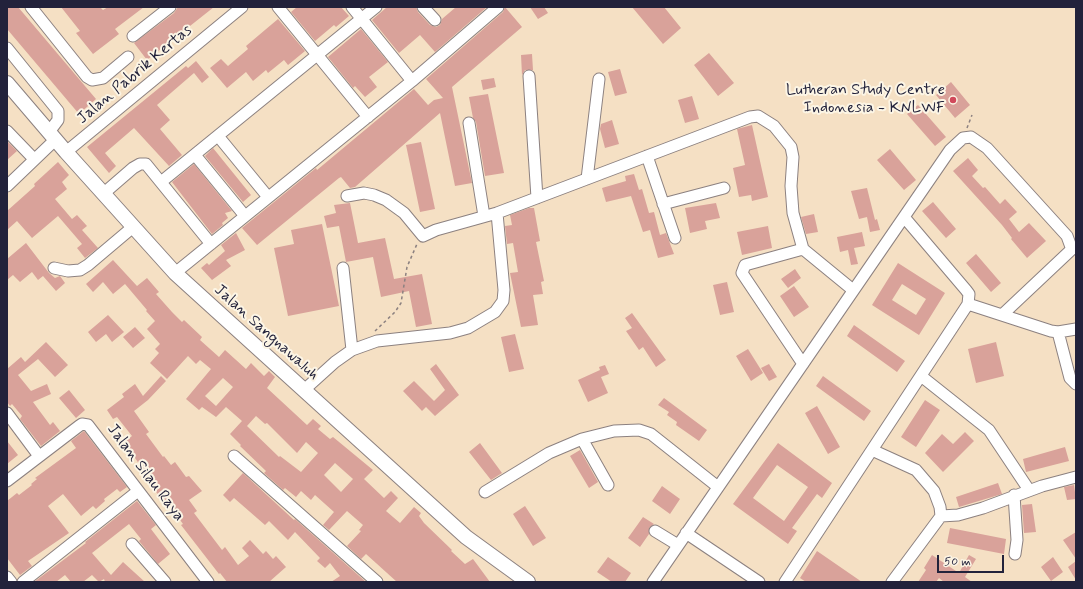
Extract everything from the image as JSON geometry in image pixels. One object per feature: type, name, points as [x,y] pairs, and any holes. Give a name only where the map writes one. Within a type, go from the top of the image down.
[{"type":"main road","name":"Jalan Sangnawaluh","points":[[8,85],[103,194],[175,273],[466,537],[528,582]]},
{"type":"street","points":[[31,7],[68,54],[92,80],[103,78],[128,57]]},
{"type":"street","points":[[133,36],[170,7]]},
{"type":"street","name":"Jalan Pabrik Kertas","points":[[66,152],[242,7]]},
{"type":"street","points":[[278,7],[368,117]]},
{"type":"street","points":[[352,7],[412,81]]},
{"type":"street","points":[[162,182],[376,7]]},
{"type":"street","points":[[423,7],[435,20]]},
{"type":"street","points":[[175,273],[412,81],[498,7]]},
{"type":"street","points":[[7,48],[58,111],[58,120],[52,136],[34,159],[7,186]]},
{"type":"street","points":[[529,76],[537,198]]},
{"type":"street","points":[[587,179],[600,79]]},
{"type":"street","points":[[347,196],[364,193],[386,200],[404,213],[423,236],[436,230],[498,213],[750,117],[758,116],[774,126],[791,147],[793,157],[791,186],[793,213],[803,249],[853,290]]},
{"type":"street","points":[[469,123],[484,216]]},
{"type":"street","points":[[7,131],[34,159]]},
{"type":"street","points":[[218,136],[268,197]]},
{"type":"street","points":[[653,582],[950,150],[963,138],[971,138],[987,148],[1067,236],[1073,252],[1002,315]]},
{"type":"street","points":[[195,155],[245,216]]},
{"type":"street","points":[[647,156],[675,238]]},
{"type":"street","points":[[103,194],[140,164],[146,164],[211,244]]},
{"type":"street","points":[[663,204],[724,188]]},
{"type":"street","points":[[304,390],[356,348],[377,341],[450,333],[468,328],[495,312],[503,301],[504,290],[498,213]]},
{"type":"street","points":[[785,582],[968,304],[969,294],[904,217]]},
{"type":"street","points":[[54,268],[68,271],[80,270],[88,266],[133,227]]},
{"type":"street","points":[[803,249],[745,266],[742,273],[803,364]]},
{"type":"street","points":[[343,268],[356,348]]},
{"type":"street","points":[[968,304],[1051,331],[1058,332],[1076,329]]},
{"type":"street","points":[[1058,332],[1070,378],[1076,384]]},
{"type":"street","points":[[921,376],[989,430],[1029,490]]},
{"type":"street","points":[[7,413],[39,456]]},
{"type":"street","name":"Jalan Silau Raya","points":[[7,481],[78,426],[85,424],[91,427],[208,582]]},
{"type":"street","points":[[485,492],[549,453],[582,439],[614,431],[639,430],[646,432],[718,487]]},
{"type":"street","points":[[582,439],[608,485]]},
{"type":"street","points":[[872,450],[916,470],[924,478],[938,500],[941,516],[892,582]]},
{"type":"street","points":[[234,456],[377,582]]},
{"type":"street","points":[[941,516],[958,515],[977,510],[1014,495],[1076,477]]},
{"type":"street","points":[[23,582],[138,491]]},
{"type":"street","points":[[1014,495],[1017,540],[1015,554]]},
{"type":"street","points":[[656,531],[678,546]]},
{"type":"street","points":[[686,533],[759,582]]},
{"type":"street","points":[[132,544],[165,582]]},
{"type":"street","points":[[7,577],[11,582]]},
{"type":"path","points":[[969,122],[972,115]]},
{"type":"path","points":[[356,348],[395,312],[401,303],[407,267],[418,242],[423,236]]},
{"type":"building","points":[[7,7],[18,7],[96,99],[79,114],[7,29]]},
{"type":"building","points":[[61,7],[100,7],[103,10],[108,7],[144,7],[115,29],[119,34],[93,54],[76,33],[80,31]]},
{"type":"building","points":[[178,7],[214,7],[147,60],[134,43],[174,13]]},
{"type":"building","points":[[297,7],[341,7],[349,16],[336,27],[334,25],[315,41],[291,12]]},
{"type":"building","points":[[387,7],[416,7],[418,12],[430,25],[436,27],[440,25],[442,19],[456,7],[487,7],[435,52],[420,35],[399,53],[372,20]]},
{"type":"building","points":[[505,7],[522,27],[452,87],[472,183],[455,186],[440,113],[355,187],[350,188],[341,177],[339,178],[257,245],[242,228],[316,168],[317,170],[414,89],[428,105],[434,100],[443,98],[426,79],[503,12]]},
{"type":"building","points":[[530,7],[544,7],[548,13],[538,19]]},
{"type":"building","points":[[632,7],[664,7],[681,28],[663,44]]},
{"type":"building","points":[[278,19],[305,51],[288,65],[284,60],[268,73],[266,70],[253,81],[246,72],[227,88],[210,68],[221,59],[228,66],[248,49],[246,46]]},
{"type":"building","points":[[361,29],[388,62],[369,77],[377,87],[365,97],[355,86],[353,88],[328,57]]},
{"type":"building","points":[[709,53],[734,83],[718,96],[694,65]]},
{"type":"building","points":[[532,54],[533,70],[525,70],[522,75],[521,55]]},
{"type":"building","points":[[196,61],[209,77],[202,83],[194,73],[157,105],[170,120],[160,129],[182,155],[169,166],[134,128],[105,153],[116,166],[109,173],[87,147],[186,66],[188,68]]},
{"type":"building","points":[[620,69],[627,93],[615,96],[608,72]]},
{"type":"building","points":[[494,78],[496,87],[483,90],[481,80]]},
{"type":"building","name":"Lutheran Study Centre Indonesia - KNLWF","points":[[951,82],[970,105],[955,118],[936,95]]},
{"type":"building","points":[[488,94],[504,173],[485,176],[476,122],[473,118],[469,97]]},
{"type":"building","points":[[692,96],[699,119],[685,123],[678,100]]},
{"type":"building","points":[[918,105],[946,137],[935,146],[907,114]]},
{"type":"building","points":[[612,120],[619,144],[605,148],[600,129],[601,124]]},
{"type":"building","points":[[752,125],[768,197],[752,201],[751,195],[739,197],[733,168],[745,165],[737,129]]},
{"type":"building","points":[[7,141],[17,151],[7,160]]},
{"type":"building","points":[[421,142],[435,209],[420,212],[406,145]]},
{"type":"building","points":[[213,148],[251,195],[243,202],[205,156]]},
{"type":"building","points":[[890,149],[916,180],[904,190],[877,160]]},
{"type":"building","points":[[968,158],[978,170],[972,176],[983,188],[985,187],[1000,204],[1005,199],[1017,212],[1009,219],[1019,232],[1029,223],[1046,241],[1027,258],[1011,239],[1012,238],[1002,225],[953,171]]},
{"type":"building","points":[[58,162],[69,175],[62,182],[67,189],[55,199],[72,219],[77,215],[87,226],[82,230],[98,248],[85,258],[77,248],[82,244],[58,216],[32,238],[17,221],[7,230],[7,211],[35,186],[34,184]]},
{"type":"building","points":[[194,164],[232,211],[225,213],[228,218],[222,223],[223,225],[212,234],[172,182]]},
{"type":"building","points":[[634,174],[639,190],[642,189],[649,213],[654,212],[660,235],[666,233],[674,254],[658,258],[650,230],[643,232],[631,196],[606,202],[602,188],[626,181],[625,176]]},
{"type":"building","points":[[867,188],[875,220],[877,219],[880,230],[870,232],[867,217],[859,219],[851,191]]},
{"type":"building","points":[[933,202],[956,229],[946,238],[922,211]]},
{"type":"building","points":[[350,203],[358,243],[385,238],[394,279],[422,274],[432,324],[416,327],[409,291],[381,297],[373,257],[346,262],[339,226],[327,228],[324,216],[336,213],[334,205]]},
{"type":"building","points":[[716,203],[720,218],[705,221],[707,229],[690,233],[685,208]]},
{"type":"building","points":[[529,208],[534,208],[540,241],[536,242],[544,281],[541,282],[543,294],[533,295],[538,325],[521,327],[510,273],[518,272],[513,243],[507,244],[505,226],[512,225],[510,215]]},
{"type":"building","points":[[814,214],[818,232],[806,234],[801,217]]},
{"type":"building","points":[[322,224],[339,306],[288,316],[274,248],[294,244],[291,230]]},
{"type":"building","points":[[768,226],[772,248],[742,255],[737,232]]},
{"type":"building","points":[[862,232],[865,246],[854,248],[858,264],[851,265],[848,250],[840,252],[837,237]]},
{"type":"building","points":[[236,233],[245,250],[226,260],[231,266],[212,280],[201,268],[207,263],[209,265],[225,251],[221,245]]},
{"type":"building","points":[[26,243],[49,273],[55,278],[60,276],[65,283],[56,291],[43,276],[38,280],[32,272],[20,282],[13,275],[7,280],[7,259]]},
{"type":"building","points":[[976,254],[1001,283],[991,292],[966,263]]},
{"type":"building","points":[[113,260],[137,286],[147,278],[159,292],[156,294],[172,312],[182,322],[184,320],[202,337],[200,340],[219,357],[225,350],[246,369],[251,363],[264,376],[269,371],[275,377],[267,388],[307,425],[313,419],[321,426],[318,429],[330,439],[333,437],[373,470],[364,479],[384,498],[391,491],[398,498],[386,511],[400,523],[414,507],[421,513],[419,516],[424,523],[452,550],[451,551],[465,564],[473,559],[490,582],[397,582],[366,554],[361,559],[347,546],[361,531],[359,530],[363,525],[347,511],[329,530],[323,525],[334,512],[315,495],[311,500],[301,491],[296,497],[285,488],[283,490],[264,473],[266,471],[240,446],[241,445],[230,434],[242,421],[226,407],[216,417],[202,407],[199,410],[186,399],[211,369],[200,360],[196,364],[188,356],[167,379],[150,363],[159,353],[155,349],[160,344],[147,329],[155,321],[125,284],[113,294],[103,282],[93,292],[86,284]],"holes":[[[223,378],[233,387],[216,406],[205,396]],[[256,416],[265,424],[267,423],[297,453],[306,442],[318,453],[301,472],[280,456],[279,457],[247,426]],[[335,463],[353,479],[341,492],[324,475]]]},
{"type":"building","points":[[898,263],[945,293],[919,335],[872,305]],"holes":[[[902,284],[926,299],[916,315],[892,300]]]},
{"type":"building","points":[[795,269],[801,278],[788,288],[781,279]]},
{"type":"building","points":[[727,282],[734,312],[720,315],[713,285]]},
{"type":"building","points":[[794,286],[809,307],[794,317],[780,296]]},
{"type":"building","points":[[632,313],[666,360],[656,367],[643,347],[639,350],[626,331],[632,328],[625,318]]},
{"type":"building","points":[[108,315],[124,332],[112,342],[106,334],[96,342],[88,332]]},
{"type":"building","points":[[854,325],[905,361],[897,372],[847,336]]},
{"type":"building","points":[[135,327],[145,338],[133,348],[123,337]]},
{"type":"building","points":[[515,334],[524,369],[509,372],[501,337]]},
{"type":"building","points":[[46,342],[68,365],[55,377],[38,359],[18,375],[31,391],[47,384],[51,394],[33,402],[50,425],[53,422],[60,431],[41,446],[20,419],[22,416],[12,404],[10,406],[7,402],[7,369],[21,357],[25,362]]},
{"type":"building","points":[[996,342],[1004,376],[976,383],[968,349]]},
{"type":"building","points":[[748,349],[763,373],[751,381],[736,356]]},
{"type":"building","points":[[436,364],[459,395],[435,416],[426,407],[422,411],[403,391],[414,381],[434,401],[445,390],[430,369]]},
{"type":"building","points":[[769,364],[777,377],[769,381],[761,368]]},
{"type":"building","points":[[605,365],[609,374],[601,377],[608,393],[588,402],[578,380],[600,370],[599,367]]},
{"type":"building","points":[[161,376],[166,381],[148,400],[134,411],[149,432],[146,434],[163,457],[164,456],[171,465],[175,462],[186,477],[189,476],[202,491],[189,500],[197,511],[194,513],[222,550],[225,547],[238,565],[249,556],[242,548],[250,540],[263,554],[266,551],[273,559],[276,556],[286,567],[269,582],[227,582],[220,573],[219,574],[181,525],[183,524],[175,513],[166,502],[164,503],[142,472],[144,471],[124,442],[132,436],[117,417],[113,419],[107,410],[124,397],[122,394],[135,384],[143,396]]},
{"type":"building","points":[[823,376],[871,411],[864,421],[816,386]]},
{"type":"building","points":[[69,390],[85,410],[76,418],[59,398]]},
{"type":"building","points":[[664,398],[707,430],[699,441],[676,425],[677,422],[667,415],[669,412],[658,405]]},
{"type":"building","points":[[925,400],[940,410],[916,447],[901,437]]},
{"type":"building","points":[[817,406],[840,447],[828,454],[805,413]]},
{"type":"building","points":[[84,431],[127,487],[120,492],[117,489],[104,499],[105,501],[96,509],[93,506],[81,516],[63,494],[48,506],[69,533],[28,561],[32,566],[20,575],[7,558],[7,501],[17,493],[19,495],[32,485],[31,484],[37,479],[35,478],[76,448],[71,441]]},
{"type":"building","points":[[965,432],[974,441],[943,472],[925,453],[942,434],[953,444]]},
{"type":"building","points":[[7,441],[18,455],[7,464]]},
{"type":"building","points":[[480,443],[502,473],[491,480],[469,452]]},
{"type":"building","points":[[778,443],[832,483],[822,498],[817,494],[792,528],[797,531],[788,544],[733,504]],"holes":[[[777,465],[808,487],[784,521],[753,498]]]},
{"type":"building","points":[[1065,447],[1069,461],[1026,472],[1023,459]]},
{"type":"building","points":[[580,450],[598,482],[589,488],[570,456]]},
{"type":"building","points":[[243,473],[294,520],[295,519],[366,582],[331,582],[340,576],[330,563],[325,568],[317,561],[320,558],[295,532],[288,540],[269,521],[265,525],[234,498],[230,502],[223,495]]},
{"type":"building","points":[[998,483],[1002,494],[959,507],[956,497]]},
{"type":"building","points":[[1074,485],[1076,499],[1067,500],[1064,487]]},
{"type":"building","points":[[662,486],[680,499],[670,514],[652,501]]},
{"type":"building","points":[[137,501],[156,525],[151,529],[170,554],[158,564],[139,541],[141,539],[129,524],[92,553],[111,575],[123,562],[145,582],[105,582],[104,579],[99,582],[92,575],[83,582],[71,582],[65,575],[56,582],[34,582],[86,543],[85,542]]},
{"type":"building","points":[[1032,504],[1036,532],[1024,533],[1022,505]]},
{"type":"building","points":[[525,506],[546,538],[533,546],[513,514]]},
{"type":"building","points":[[643,517],[654,524],[649,528],[649,534],[640,547],[628,538]]},
{"type":"building","points":[[950,528],[1006,539],[1004,554],[947,543]]},
{"type":"building","points":[[1076,532],[1076,559],[1063,540]]},
{"type":"building","points":[[817,551],[862,582],[806,582],[800,578]]},
{"type":"building","points":[[932,555],[959,573],[969,555],[976,559],[965,577],[972,582],[944,582],[939,578],[936,582],[918,582],[926,570],[924,568]]},
{"type":"building","points":[[608,557],[631,573],[625,582],[612,582],[597,572]]},
{"type":"building","points":[[1053,557],[1063,572],[1051,581],[1041,567]]},
{"type":"building","points":[[1076,561],[1076,580],[1068,567]]},
{"type":"place","name":"Lutheran Study Centre Indonesia - KNLWF","points":[[953,100]]}]
